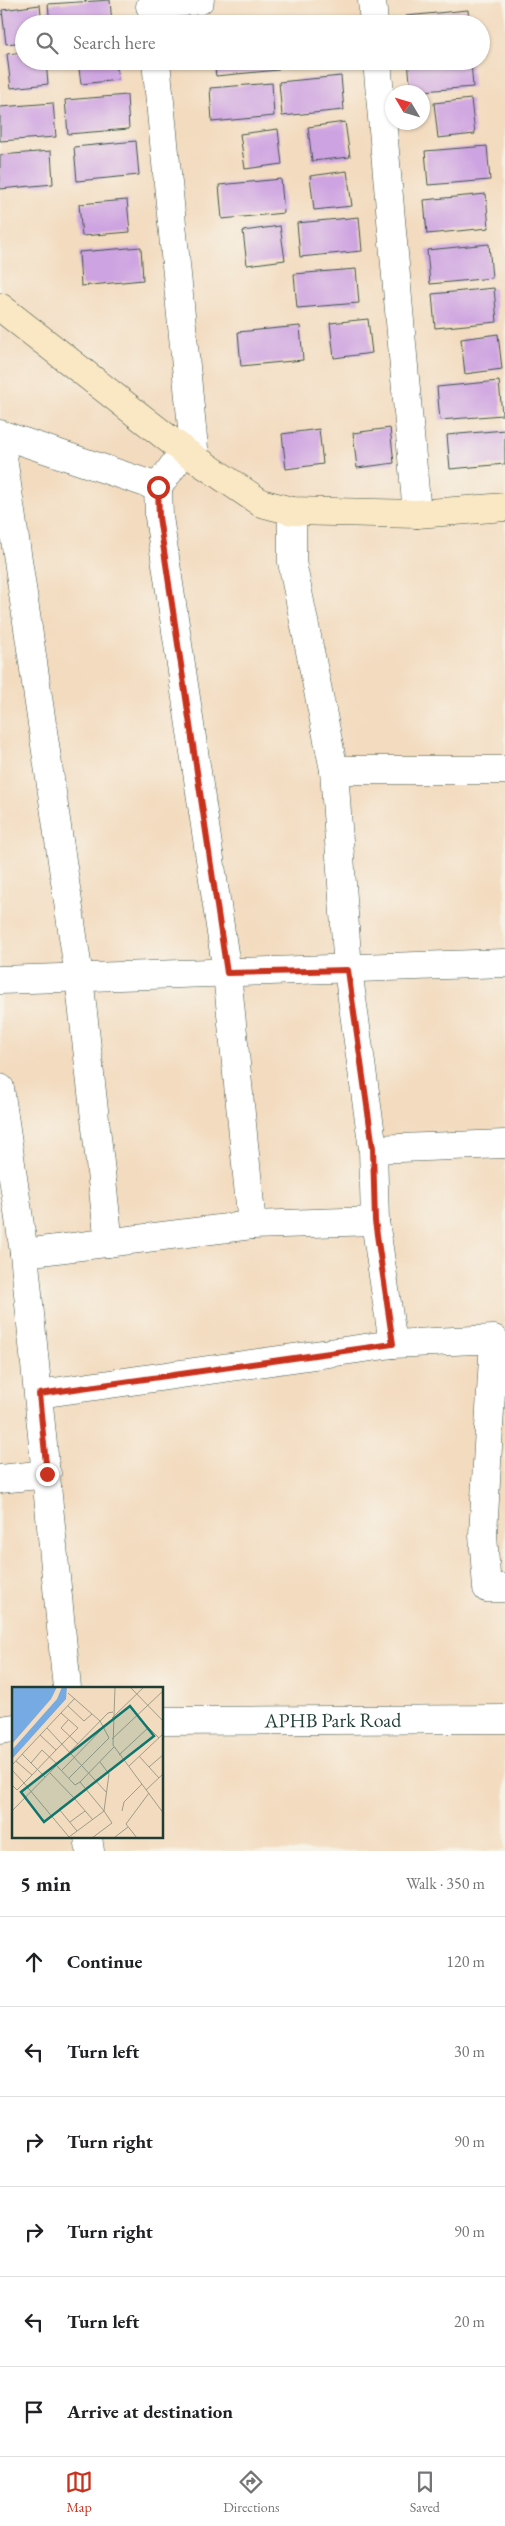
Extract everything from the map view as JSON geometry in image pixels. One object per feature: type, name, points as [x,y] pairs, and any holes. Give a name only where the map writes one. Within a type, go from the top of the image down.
[{"type":"street","points":[[151,10],[200,0]]},
{"type":"street","points":[[372,0],[373,15]]},
{"type":"street","points":[[156,70],[175,468],[160,527],[227,973],[252,1226]]},
{"type":"street","points":[[379,70],[417,514]]},
{"type":"street","points":[[0,307],[175,468]]},
{"type":"street","points":[[0,434],[175,468],[261,503],[293,522],[505,507]]},
{"type":"street","points":[[0,438],[79,977],[109,1243]]},
{"type":"street","points":[[293,522],[292,562],[334,770],[348,970],[373,1148],[375,1221],[393,1344]]},
{"type":"street","points":[[334,770],[505,770]]},
{"type":"street","points":[[0,980],[348,970],[505,963]]},
{"type":"street","points":[[0,1088],[15,1240],[39,1394],[67,1687]]},
{"type":"street","points":[[373,1148],[505,1144]]},
{"type":"street","points":[[15,1240],[109,1243],[252,1226],[375,1221]]},
{"type":"street","points":[[39,1394],[393,1344],[499,1339],[483,1535],[487,1588],[505,1588]]},
{"type":"street","points":[[0,1479],[47,1474]]},
{"type":"street","name":"APHB Park Road","points":[[164,1721],[505,1720]]},
{"type":"street","points":[[88,1838],[90,1851]]},
{"type":"building","points":[[110,0],[111,15],[49,15],[48,4]]},
{"type":"building","points":[[40,5],[41,15],[15,15],[15,43],[6,44],[2,10]]},
{"type":"building","points":[[468,10],[468,15],[416,15]]},
{"type":"building","points":[[15,53],[15,70],[47,70],[48,84],[11,88],[7,54]]},
{"type":"building","points":[[79,70],[117,70],[118,80],[81,84]]},
{"type":"building","points":[[215,70],[278,70],[216,76]]},
{"type":"building","points":[[409,70],[472,70],[473,87],[430,90],[430,85],[410,85]]},
{"type":"building","points":[[341,76],[344,110],[282,116],[279,82]]},
{"type":"building","points":[[272,83],[274,116],[212,122],[210,88]]},
{"type":"building","points":[[127,95],[129,129],[68,134],[65,100]]},
{"type":"building","points":[[471,99],[475,134],[438,138],[434,103]]},
{"type":"building","points":[[53,103],[56,137],[0,141],[0,107]]},
{"type":"building","points":[[345,122],[350,157],[312,161],[308,127]]},
{"type":"building","points":[[278,129],[282,164],[245,169],[240,134]]},
{"type":"building","points":[[136,141],[139,175],[77,181],[74,147]]},
{"type":"building","points":[[487,146],[490,180],[428,185],[425,151]]},
{"type":"building","points":[[51,151],[53,184],[0,189],[0,155]]},
{"type":"building","points":[[347,171],[352,206],[314,210],[310,176]]},
{"type":"building","points":[[281,179],[284,213],[222,219],[219,185]]},
{"type":"building","points":[[486,194],[489,228],[427,234],[424,200]]},
{"type":"building","points":[[127,200],[130,232],[82,236],[79,204]]},
{"type":"building","points":[[359,217],[362,251],[300,257],[297,223]]},
{"type":"building","points":[[280,226],[285,260],[247,265],[243,231]]},
{"type":"building","points":[[489,244],[492,278],[430,284],[427,250]]},
{"type":"building","points":[[141,247],[143,280],[81,286],[79,252]]},
{"type":"building","points":[[356,269],[359,303],[297,308],[294,274]]},
{"type":"building","points":[[494,288],[497,322],[435,328],[432,294]]},
{"type":"building","points":[[368,319],[372,353],[334,358],[330,323]]},
{"type":"building","points":[[300,326],[303,360],[241,366],[238,332]]},
{"type":"building","points":[[498,334],[502,369],[465,374],[461,339]]},
{"type":"building","points":[[499,381],[502,415],[440,420],[437,387]]},
{"type":"building","points":[[390,428],[394,463],[357,468],[353,433]]},
{"type":"building","points":[[319,429],[323,464],[286,469],[282,434]]},
{"type":"building","points":[[505,430],[505,464],[450,469],[447,435]]},
{"type":"route","points":[[47,1474],[39,1394],[393,1344],[375,1221],[373,1148],[348,970],[227,973],[159,517],[158,487]]}]
